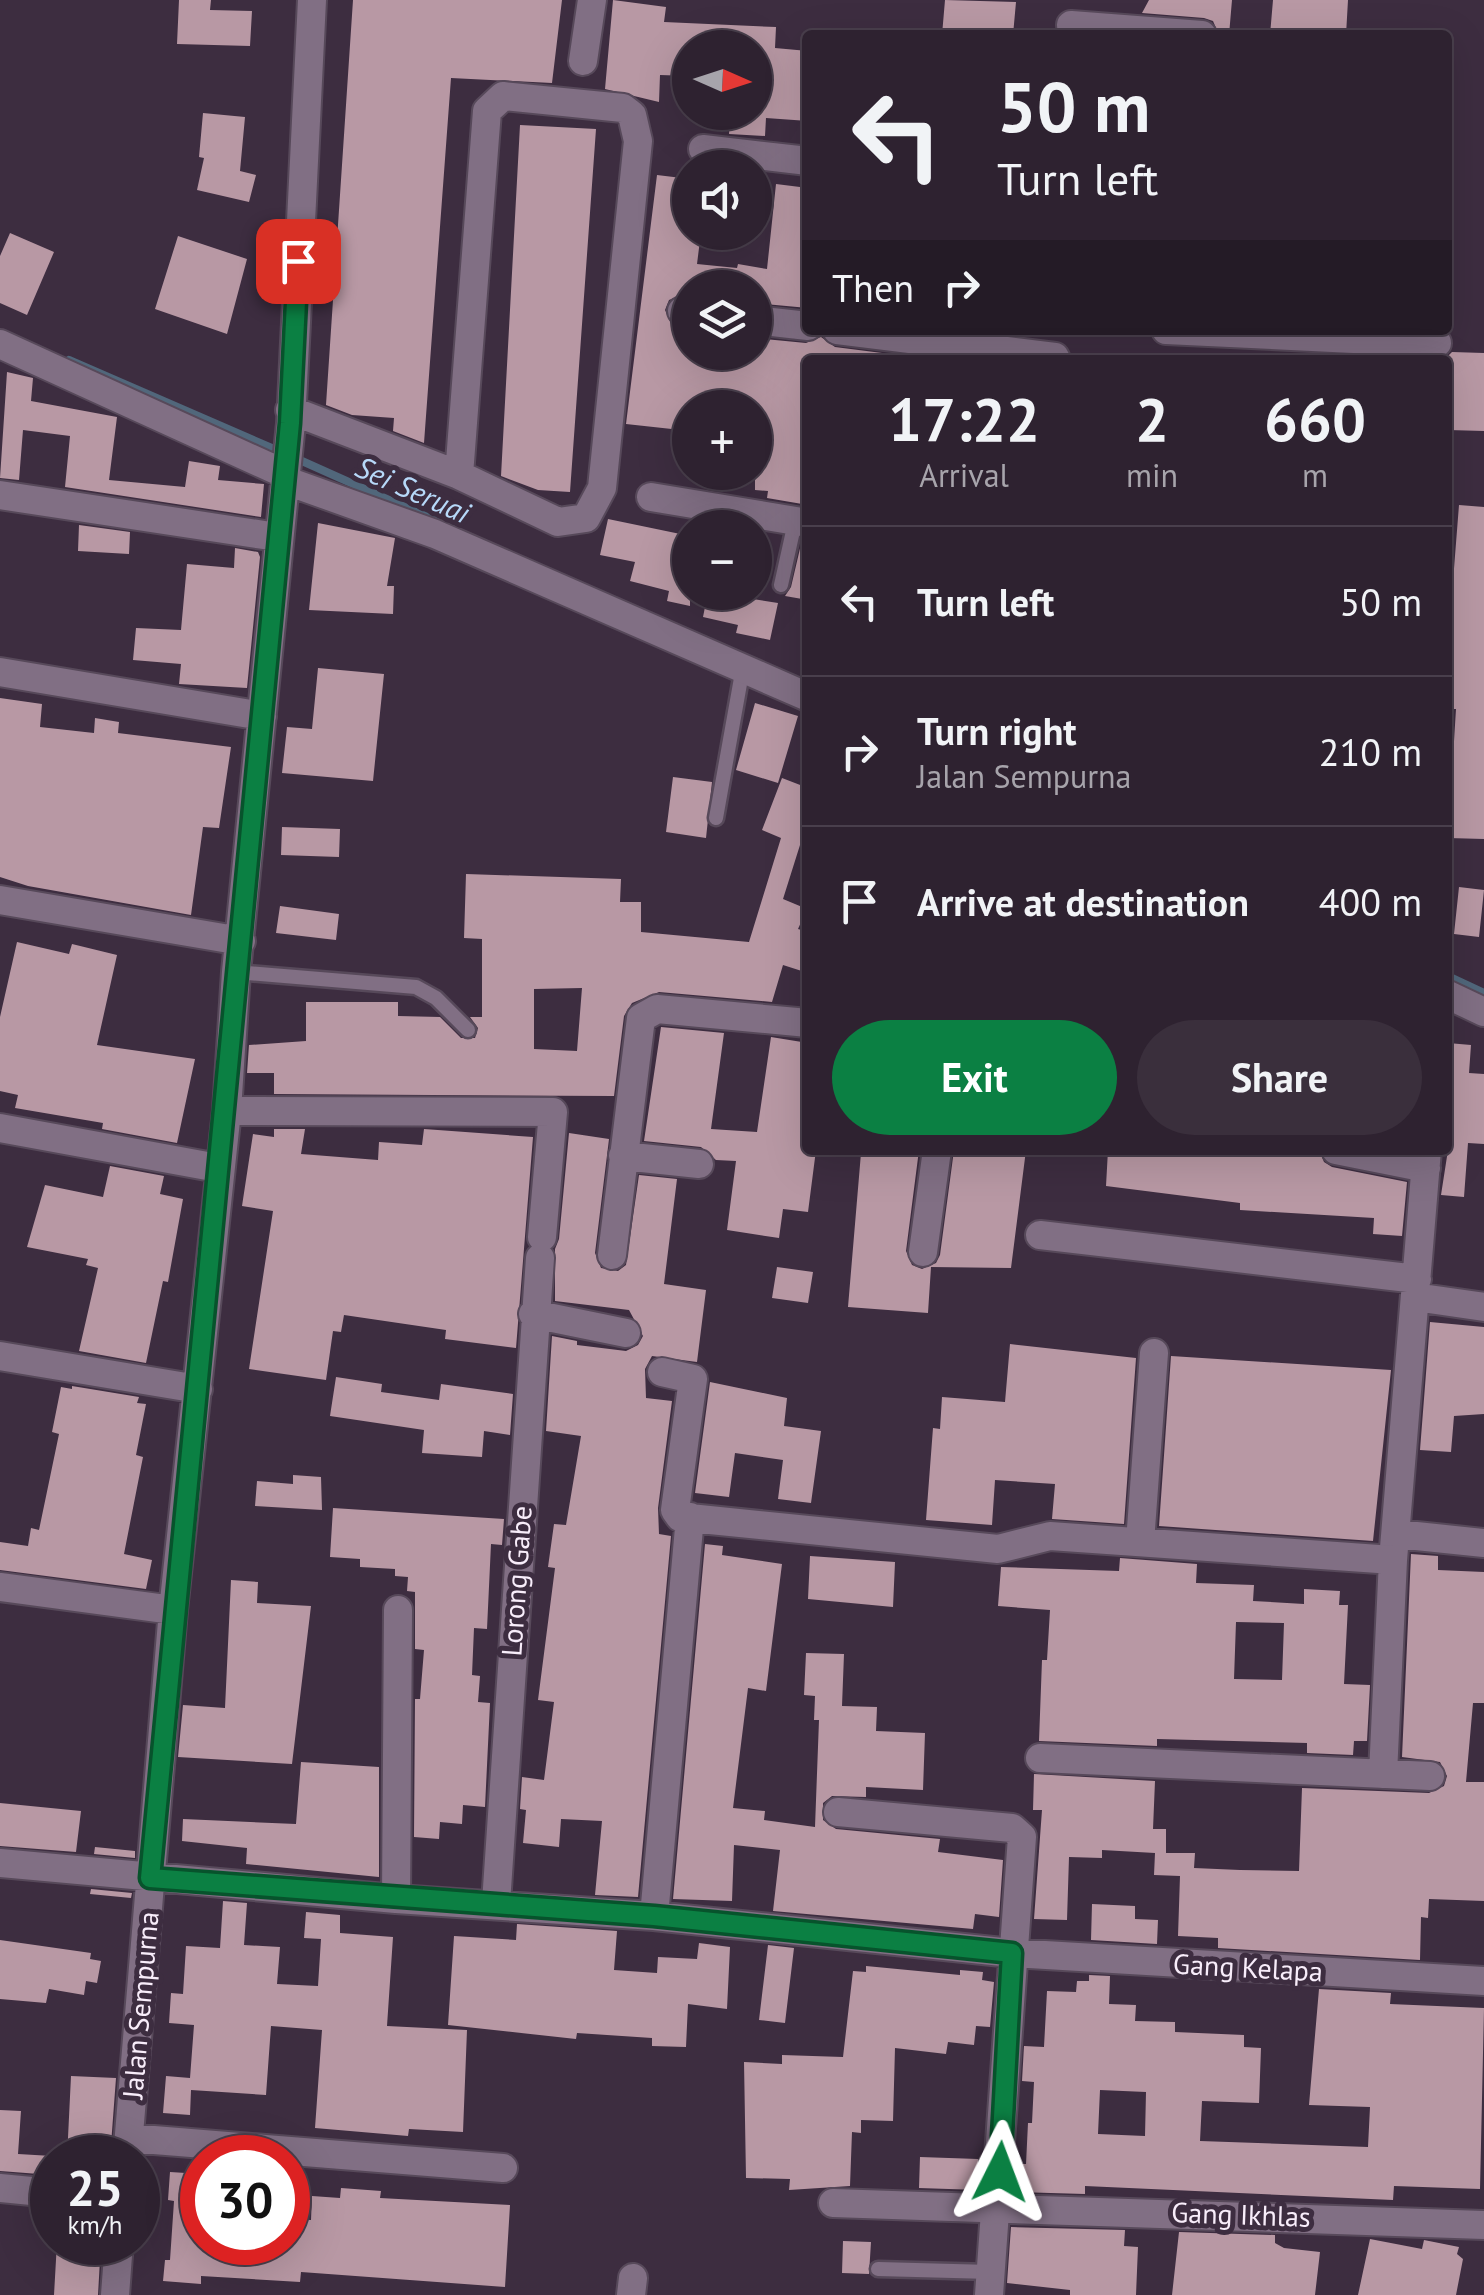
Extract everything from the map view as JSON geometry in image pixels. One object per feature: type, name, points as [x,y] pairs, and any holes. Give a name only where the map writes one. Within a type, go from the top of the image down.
[{"type":"street","name":"Jalan Sempurna","points":[[129,2135],[173,1610],[227,1111],[236,972],[277,537],[295,481],[290,417],[312,0]]},
{"type":"street","points":[[583,61],[592,0]]},
{"type":"street","points":[[1071,20],[1158,30]]},
{"type":"street","points":[[290,417],[460,475],[558,522],[586,518],[595,508],[602,488],[638,141],[632,115],[623,108],[502,96],[488,111],[460,475]]},
{"type":"street","points":[[703,149],[802,160]]},
{"type":"street","points":[[772,322],[802,325]]},
{"type":"street","points":[[894,335],[1055,349]]},
{"type":"street","points":[[1270,335],[1436,343]]},
{"type":"street","points":[[0,344],[295,481],[435,534],[802,695]]},
{"type":"street","points":[[0,495],[277,537]]},
{"type":"street","points":[[651,497],[801,522]]},
{"type":"street","points":[[0,672],[262,716]]},
{"type":"street","points":[[0,900],[240,941]]},
{"type":"street","points":[[1452,996],[1484,1012]]},
{"type":"street","points":[[612,1256],[640,1018],[657,1008],[802,1022]]},
{"type":"street","name":"Lorong Gabe","points":[[227,1111],[553,1112],[533,1314],[496,1903]]},
{"type":"street","points":[[0,1128],[218,1168]]},
{"type":"street","points":[[922,1252],[936,1155]]},
{"type":"street","points":[[1382,1774],[1395,1547],[1426,1159],[1386,1155]]},
{"type":"street","points":[[622,1156],[699,1164]]},
{"type":"street","points":[[1040,1235],[1416,1288],[1484,1306]]},
{"type":"street","points":[[533,1314],[626,1333]]},
{"type":"street","points":[[1140,1542],[1154,1353]]},
{"type":"street","points":[[0,1356],[198,1389]]},
{"type":"street","points":[[662,1372],[693,1379],[675,1510],[680,1517],[998,1550],[1050,1536],[1140,1542],[1395,1547],[1484,1544]]},
{"type":"street","points":[[654,1916],[690,1518]]},
{"type":"street","points":[[0,1587],[173,1610]]},
{"type":"street","points":[[396,1899],[398,1610]]},
{"type":"street","points":[[1040,1758],[1430,1776]]},
{"type":"street","points":[[838,1812],[1019,1830],[1022,1837],[990,2284]]},
{"type":"street","name":"Gang Kelapa","points":[[0,1863],[396,1899],[654,1916],[1012,1953],[1484,1981]]},
{"type":"street","points":[[160,2150],[503,2168]]},
{"type":"street","points":[[0,2188],[30,2191]]},
{"type":"street","name":"Gang Ikhlas","points":[[833,2203],[1302,2215],[1484,2225]]},
{"type":"street","points":[[115,2295],[117,2265]]},
{"type":"lane","points":[[780,585],[801,522]]},
{"type":"lane","points":[[716,818],[743,666]]},
{"type":"lane","points":[[236,972],[416,987],[436,998],[468,1030]]},
{"type":"lane","points":[[878,2269],[990,2284]]},
{"type":"building","points":[[179,0],[211,0],[210,10],[252,11],[250,46],[177,44]]},
{"type":"building","points":[[353,0],[562,0],[552,83],[451,78],[424,443],[393,431],[394,418],[352,415],[326,405]]},
{"type":"building","points":[[613,0],[666,7],[664,22],[776,27],[775,48],[802,50],[802,121],[772,118],[772,30],[672,30],[672,75],[660,75],[659,102],[605,89]]},
{"type":"building","points":[[945,0],[1016,2],[1013,30],[942,30]]},
{"type":"building","points":[[1149,0],[1232,0],[1229,30],[1217,30],[1213,21],[1204,18],[1142,13]]},
{"type":"building","points":[[1273,0],[1348,0],[1346,30],[1270,30]]},
{"type":"building","points":[[203,113],[245,117],[240,171],[256,175],[249,202],[197,190],[204,158],[199,157]]},
{"type":"building","points":[[520,125],[596,129],[570,492],[538,490],[501,476]]},
{"type":"building","points":[[729,130],[765,130],[765,136],[729,134]]},
{"type":"building","points":[[657,175],[672,177],[672,250],[699,250],[697,264],[737,268],[738,264],[767,269],[776,184],[802,187],[802,307],[772,305],[772,270],[672,270],[672,299],[665,310],[672,324],[672,370],[772,370],[772,340],[806,343],[821,337],[835,347],[898,355],[802,355],[802,504],[767,498],[768,491],[755,490],[772,490],[772,390],[672,390],[672,429],[626,424]]},
{"type":"building","points":[[10,233],[54,252],[27,315],[0,303],[0,256]]},
{"type":"building","points":[[178,236],[247,259],[227,334],[155,309]]},
{"type":"building","points":[[1484,353],[1484,431],[1452,430],[1449,355]]},
{"type":"building","points":[[7,372],[33,378],[31,401],[117,417],[109,480],[185,487],[189,461],[220,466],[218,480],[264,484],[261,517],[65,487],[70,436],[23,430],[19,480],[0,478]]},
{"type":"building","points":[[1459,505],[1484,507],[1484,839],[1452,838],[1456,709],[1452,709],[1452,594]]},
{"type":"building","points":[[608,519],[672,532],[672,602],[667,601],[669,591],[630,581],[635,562],[600,555]]},
{"type":"building","points":[[318,523],[395,538],[387,586],[394,586],[393,614],[309,610]]},
{"type":"building","points":[[79,525],[130,532],[129,554],[78,551]]},
{"type":"building","points":[[802,540],[802,599],[785,596],[791,587]]},
{"type":"building","points":[[235,548],[258,552],[260,557],[247,688],[179,684],[181,664],[133,660],[136,628],[181,630],[187,564],[234,568]]},
{"type":"building","points":[[772,602],[778,603],[770,640],[736,633],[738,625],[703,617],[704,610],[772,610]]},
{"type":"building","points":[[318,668],[384,674],[373,781],[282,773],[287,727],[312,729]]},
{"type":"building","points":[[0,698],[42,704],[40,727],[94,733],[95,718],[119,722],[118,733],[231,747],[219,828],[203,827],[191,915],[28,886],[0,877]]},
{"type":"building","points":[[755,703],[798,716],[778,783],[736,770]]},
{"type":"building","points":[[673,777],[712,782],[706,838],[666,832]]},
{"type":"building","points":[[782,778],[802,786],[802,846],[783,899],[802,907],[798,929],[802,930],[802,971],[783,965],[772,1002],[659,992],[632,1003],[624,1016],[614,1096],[274,1094],[274,1073],[247,1073],[249,1045],[306,1041],[306,1002],[398,1002],[398,1016],[440,1017],[461,1038],[475,1038],[478,1028],[470,1017],[482,1017],[482,939],[464,938],[466,874],[621,879],[620,902],[641,902],[641,932],[749,942],[781,838],[762,830]],"holes":[[[582,988],[577,1051],[534,1049],[534,989]]]},
{"type":"building","points":[[282,827],[340,829],[339,857],[281,855]]},
{"type":"building","points":[[1459,887],[1484,890],[1479,937],[1454,934]]},
{"type":"building","points":[[280,906],[339,914],[336,940],[276,933]]},
{"type":"building","points":[[17,942],[69,954],[72,944],[117,955],[97,1045],[195,1059],[177,1143],[102,1129],[103,1123],[15,1108],[18,1095],[0,1091],[0,1017]]},
{"type":"building","points":[[661,1027],[724,1033],[711,1129],[757,1132],[771,1037],[802,1042],[802,1155],[815,1155],[808,1212],[783,1209],[779,1238],[727,1230],[736,1161],[716,1160],[701,1147],[644,1141]]},
{"type":"building","points":[[1452,1043],[1471,1045],[1469,1073],[1484,1074],[1484,1144],[1468,1143],[1464,1197],[1441,1195],[1447,1155],[1452,1155]]},
{"type":"building","points":[[274,1129],[305,1129],[301,1154],[378,1160],[379,1142],[422,1145],[424,1129],[533,1137],[516,1348],[445,1339],[446,1330],[344,1315],[341,1332],[333,1331],[326,1380],[249,1369],[273,1211],[242,1206],[253,1134],[274,1137]]},
{"type":"building","points":[[569,1133],[609,1139],[595,1253],[601,1268],[618,1271],[626,1265],[639,1175],[677,1179],[664,1284],[706,1290],[697,1362],[652,1356],[645,1369],[646,1398],[672,1401],[658,1508],[659,1534],[671,1536],[638,1897],[595,1895],[602,1821],[561,1819],[559,1847],[523,1843],[526,1810],[520,1809],[522,1777],[544,1780],[554,1702],[538,1700],[555,1568],[548,1567],[554,1524],[566,1525],[581,1436],[546,1431],[552,1336],[577,1341],[577,1345],[626,1351],[638,1345],[643,1336],[629,1310],[555,1301],[555,1249]]},
{"type":"building","points":[[861,1155],[918,1155],[906,1251],[912,1265],[922,1269],[936,1263],[940,1255],[953,1155],[1025,1155],[1011,1268],[931,1267],[928,1313],[848,1307]]},
{"type":"building","points":[[1108,1155],[1321,1155],[1332,1167],[1407,1182],[1402,1236],[1373,1234],[1374,1218],[1240,1210],[1240,1203],[1106,1186]]},
{"type":"building","points":[[110,1166],[164,1176],[160,1194],[183,1199],[168,1282],[163,1281],[146,1363],[79,1351],[98,1268],[86,1265],[88,1259],[27,1247],[45,1185],[103,1197]]},
{"type":"building","points":[[777,1267],[813,1272],[808,1303],[772,1298]]},
{"type":"building","points":[[1430,1322],[1484,1327],[1484,1414],[1454,1416],[1451,1452],[1420,1450]]},
{"type":"building","points":[[1010,1344],[1136,1358],[1124,1524],[1052,1519],[1055,1484],[995,1480],[992,1525],[926,1520],[933,1428],[940,1429],[942,1397],[1005,1402]]},
{"type":"building","points":[[1171,1356],[1391,1370],[1373,1541],[1159,1526]]},
{"type":"building","points":[[336,1377],[382,1384],[381,1392],[439,1400],[441,1384],[513,1394],[510,1435],[484,1431],[482,1457],[422,1453],[424,1430],[330,1416]]},
{"type":"building","points":[[710,1382],[787,1398],[784,1426],[821,1431],[811,1503],[778,1499],[783,1460],[735,1453],[729,1497],[695,1493]]},
{"type":"building","points":[[61,1387],[139,1397],[137,1403],[146,1404],[136,1455],[143,1457],[124,1554],[152,1560],[146,1589],[0,1570],[0,1542],[28,1546],[31,1528],[39,1530],[59,1434],[52,1432]]},
{"type":"building","points":[[293,1475],[321,1477],[322,1510],[255,1506],[257,1481],[293,1484]]},
{"type":"building","points":[[333,1508],[504,1519],[502,1545],[491,1544],[487,1629],[474,1628],[472,1675],[480,1676],[478,1702],[490,1703],[485,1807],[463,1805],[462,1824],[440,1822],[439,1839],[414,1837],[415,1699],[420,1699],[424,1650],[415,1649],[415,1592],[407,1591],[408,1577],[395,1576],[395,1569],[360,1567],[360,1559],[330,1557]]},
{"type":"building","points":[[705,1544],[723,1546],[722,1555],[782,1564],[766,1691],[748,1688],[733,1808],[765,1811],[764,1820],[815,1827],[819,1720],[814,1720],[815,1696],[804,1695],[806,1653],[844,1654],[842,1706],[877,1707],[876,1731],[925,1733],[923,1790],[866,1787],[866,1797],[832,1796],[823,1803],[823,1820],[836,1829],[940,1839],[938,1852],[1003,1860],[999,1917],[975,1914],[973,1929],[773,1911],[780,1850],[734,1845],[732,1901],[673,1899]]},
{"type":"building","points":[[1411,1554],[1438,1556],[1438,1570],[1484,1572],[1484,1703],[1473,1703],[1466,1782],[1484,1782],[1484,1901],[1429,1899],[1428,1918],[1421,1917],[1420,1960],[1218,1948],[1218,1938],[1178,1936],[1180,1876],[1154,1875],[1155,1853],[1102,1850],[1102,1858],[1069,1857],[1067,1920],[1034,1919],[1042,1810],[1033,1810],[1034,1774],[1155,1781],[1153,1829],[1166,1829],[1166,1853],[1195,1853],[1194,1868],[1240,1870],[1299,1871],[1302,1788],[1429,1793],[1444,1786],[1447,1776],[1440,1762],[1402,1757]]},
{"type":"building","points":[[810,1556],[895,1562],[893,1607],[808,1599]]},
{"type":"building","points":[[1120,1558],[1197,1564],[1196,1583],[1254,1585],[1253,1601],[1304,1604],[1304,1589],[1340,1591],[1339,1605],[1348,1605],[1344,1684],[1370,1685],[1367,1741],[1354,1741],[1353,1755],[1307,1753],[1307,1743],[1157,1739],[1157,1746],[1039,1741],[1042,1660],[1047,1660],[1050,1610],[998,1606],[1001,1567],[1119,1571]],"holes":[[[1236,1622],[1284,1623],[1282,1680],[1234,1679]]]},
{"type":"building","points":[[231,1580],[258,1582],[257,1603],[311,1606],[292,1764],[178,1757],[183,1705],[225,1708]]},
{"type":"building","points":[[301,1762],[379,1767],[379,1877],[246,1864],[247,1848],[182,1841],[183,1819],[296,1824]]},
{"type":"building","points":[[0,1803],[81,1811],[76,1852],[0,1846]]},
{"type":"building","points":[[95,1847],[135,1851],[135,1858],[94,1854]]},
{"type":"building","points":[[91,1889],[132,1893],[131,1898],[90,1894]]},
{"type":"building","points":[[223,1901],[247,1903],[244,1945],[280,1947],[277,1984],[318,1986],[321,1939],[304,1938],[306,1912],[340,1915],[340,1933],[393,1937],[387,2026],[467,2030],[463,2132],[409,2129],[408,2136],[315,2128],[322,2030],[271,2026],[266,2095],[191,2090],[190,2115],[163,2113],[166,2076],[190,2078],[194,2025],[169,2023],[171,1993],[183,1994],[186,1946],[220,1948]]},
{"type":"building","points":[[1092,1904],[1135,1906],[1135,1919],[1158,1920],[1157,1944],[1091,1940]]},
{"type":"building","points":[[517,1924],[617,1931],[614,1970],[657,1973],[658,1957],[697,1959],[699,1943],[730,1947],[727,2009],[688,2004],[686,2047],[652,2046],[652,2038],[577,2033],[576,2039],[448,2025],[454,1936],[516,1940]]},
{"type":"building","points":[[0,1940],[91,1953],[90,1959],[101,1961],[97,1983],[86,1981],[84,1995],[49,1989],[46,2003],[0,1999]]},
{"type":"building","points":[[768,1945],[794,1948],[785,2023],[759,2020]]},
{"type":"building","points":[[866,1966],[960,1975],[960,1970],[983,1972],[982,1980],[994,1982],[990,2027],[976,2026],[974,2045],[948,2042],[946,2054],[895,2048],[893,2121],[861,2120],[861,2133],[852,2132],[850,2186],[789,2190],[790,2179],[746,2178],[744,2062],[782,2064],[782,2055],[843,2057],[853,1971],[866,1972]]},
{"type":"building","points":[[1089,1975],[1110,1976],[1109,2004],[1136,2005],[1135,2021],[1175,2022],[1175,2032],[1244,2035],[1244,2047],[1261,2048],[1259,2103],[1202,2101],[1200,2141],[1368,2147],[1370,2107],[1309,2105],[1319,1989],[1391,1993],[1390,2004],[1484,2008],[1480,2189],[1394,2186],[1393,2200],[1085,2186],[1085,2194],[1014,2192],[1016,2164],[1026,2164],[1028,2123],[1032,2123],[1034,2082],[1022,2081],[1024,2046],[1044,2047],[1047,1991],[1076,1992],[1077,1981],[1089,1981]],"holes":[[[1100,2090],[1146,2092],[1145,2136],[1098,2134]]]},
{"type":"building","points":[[71,2076],[116,2078],[112,2135],[68,2135]]},
{"type":"building","points":[[0,2110],[21,2111],[18,2154],[30,2155],[30,2173],[0,2171]]},
{"type":"building","points":[[920,2157],[978,2159],[979,2190],[919,2188]]},
{"type":"building","points":[[170,2172],[180,2173],[180,2265],[310,2265],[312,2196],[340,2198],[341,2188],[381,2191],[380,2198],[510,2205],[505,2287],[301,2272],[300,2282],[201,2276],[201,2284],[163,2281],[165,2260],[170,2260],[174,2201],[168,2200]]},
{"type":"building","points":[[1011,2227],[1125,2230],[1124,2246],[1138,2247],[1136,2295],[1070,2295],[1070,2290],[1007,2283]]},
{"type":"building","points":[[1179,2232],[1275,2235],[1275,2243],[1284,2248],[1320,2252],[1315,2295],[1172,2295]]},
{"type":"building","points":[[1370,2239],[1422,2249],[1424,2240],[1459,2247],[1457,2254],[1463,2259],[1456,2295],[1358,2295]]},
{"type":"building","points":[[843,2241],[871,2242],[869,2274],[842,2273]]},
{"type":"building","points":[[56,2265],[100,2265],[98,2295],[54,2295]]},
{"type":"waterway","name":"Sei Seruai","points":[[69,360],[281,452]]},
{"type":"waterway","name":"Sei Seruai","points":[[293,457],[436,521]]},
{"type":"waterway","name":"Sei Seruai","points":[[1452,978],[1484,993]]},
{"type":"route","points":[[298,261],[286,469],[150,1878],[654,1916],[1012,1953],[1000,2172]]}]
